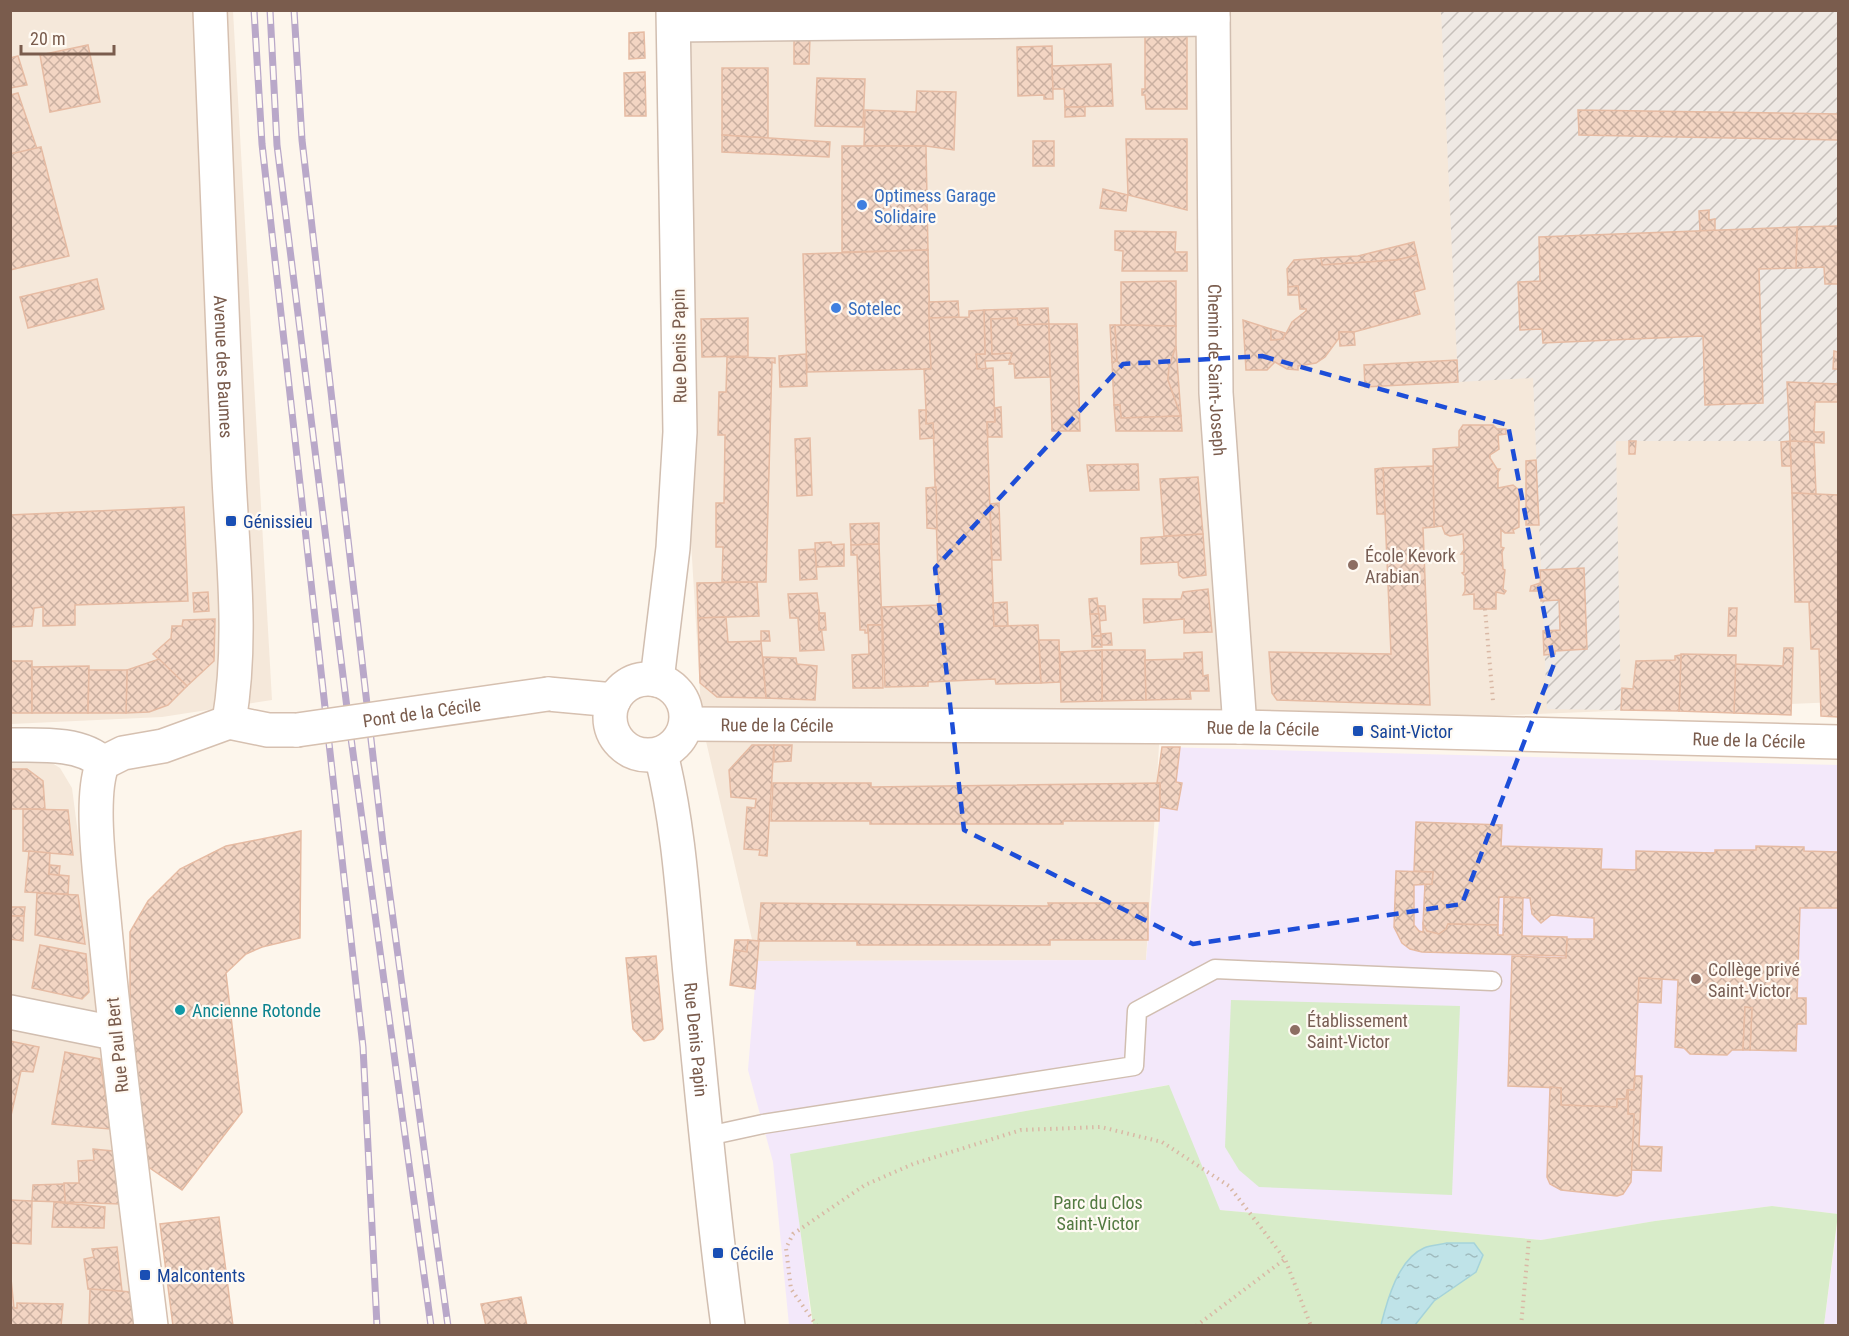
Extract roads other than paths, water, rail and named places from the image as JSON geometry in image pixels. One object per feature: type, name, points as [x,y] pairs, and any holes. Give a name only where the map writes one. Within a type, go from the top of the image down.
[{"type":"street","name":"Avenue des Baumes","points":[[210,10],[228,457],[238,641],[236,677],[229,722]]},
{"type":"street","points":[[674,18],[1213,15]]},
{"type":"street","name":"Chemin de Saint-Joseph","points":[[1213,15],[1216,393],[1240,727]]},
{"type":"street","name":"Rue Denis Papin","points":[[657,680],[673,549],[680,432],[674,18]]},
{"type":"street","points":[[644,679],[657,680],[670,685],[681,696],[686,709],[687,724],[682,737],[673,747],[661,754],[646,755],[631,752],[619,742],[612,729],[610,714],[614,700],[632,682],[644,679]]},
{"type":"street","name":"Pont de la Cécile","points":[[229,722],[268,730],[297,730],[548,694],[614,700]]},
{"type":"street","points":[[10,745],[51,746],[84,752],[96,756],[103,763],[123,753],[163,746],[229,722]]},
{"type":"street","name":"Rue de la Cécile","points":[[687,724],[1240,727],[1839,742]]},
{"type":"street","name":"Rue Denis Papin","points":[[661,754],[671,796],[728,1326]]},
{"type":"street","name":"Rue Paul Bert","points":[[103,763],[99,771],[97,806],[114,1033],[151,1326]]},
{"type":"street","points":[[10,1012],[114,1033]]},
{"type":"lane","points":[[708,1136],[763,1124],[1134,1066],[1137,1011],[1215,969],[1492,981]]},
{"type":"water","points":[[1447,1243],[1474,1243],[1483,1255],[1476,1272],[1434,1301],[1415,1325],[1381,1325],[1395,1282],[1407,1261],[1424,1248]]},
{"type":"railway","points":[[254,10],[262,144],[363,1047],[377,1326]]},
{"type":"railway","points":[[270,10],[277,145],[348,716],[431,1326]]},
{"type":"railway","points":[[294,10],[302,140],[384,852],[448,1326]]},
{"type":"place","name":"Optimess Garage Solidaire","points":[[862,205]]},
{"type":"place","name":"Sotelec","points":[[836,308]]},
{"type":"place","name":"Génissieu","points":[[231,521]]},
{"type":"place","name":"École Kevork Arabian","points":[[1353,565]]},
{"type":"place","name":"Saint-Victor","points":[[1358,731]]},
{"type":"place","name":"Collège privé Saint-Victor","points":[[1696,979]]},
{"type":"place","name":"Ancienne Rotonde","points":[[180,1010]]},
{"type":"place","name":"Établissement Saint-Victor","points":[[1295,1030]]},
{"type":"place","name":"Cécile","points":[[718,1253]]},
{"type":"place","name":"Malcontents","points":[[145,1275]]},
{"type":"park label","name":"Parc du Clos Saint-Victor","points":[[1098,1212]]}]
